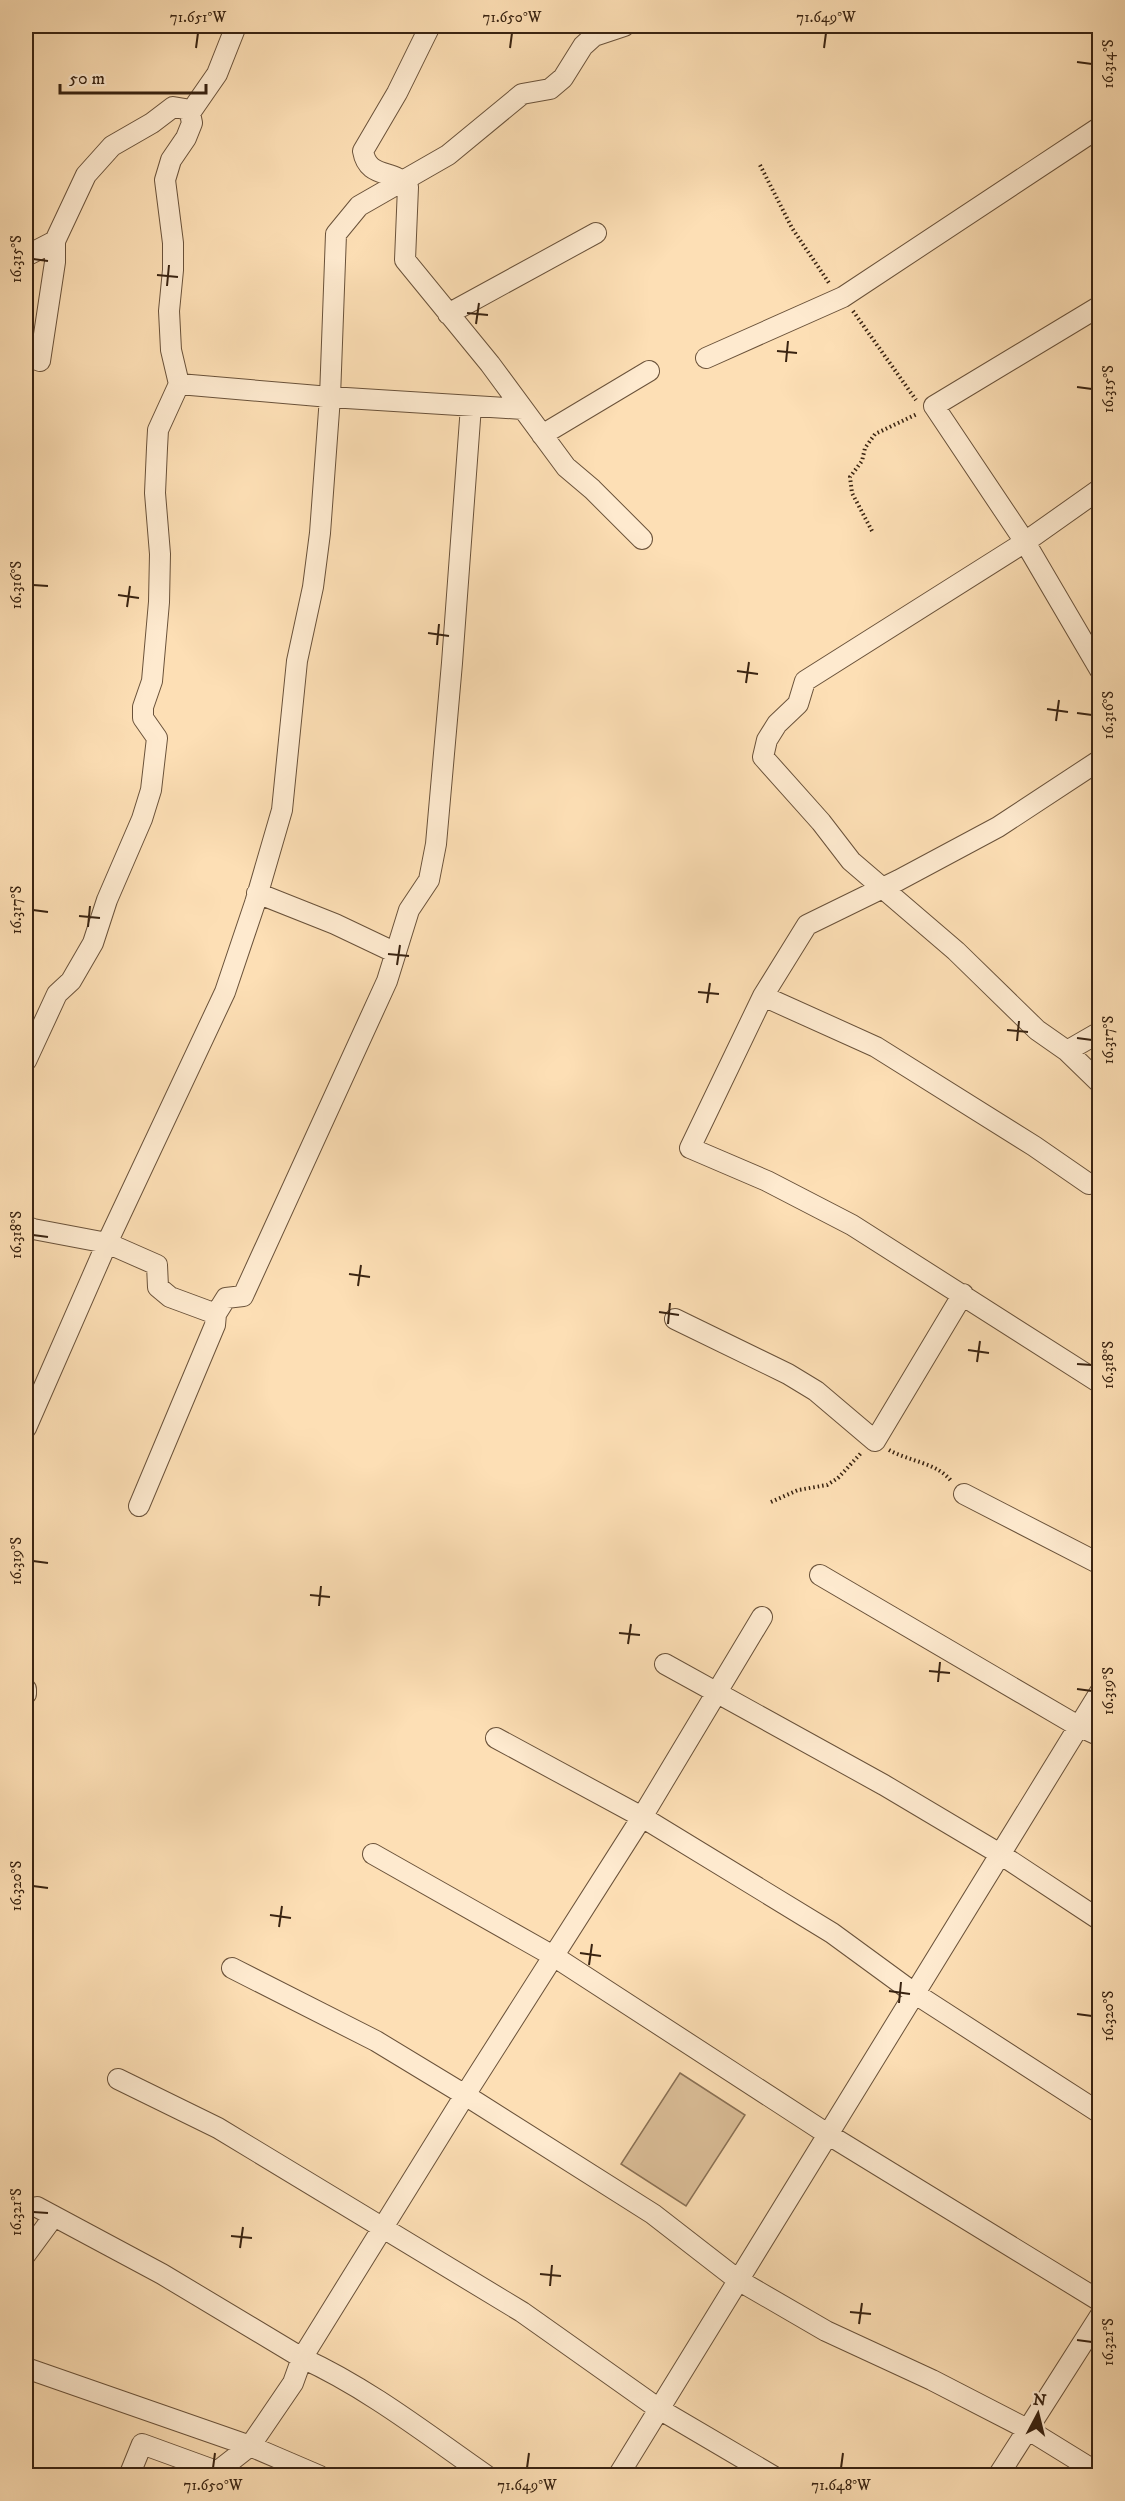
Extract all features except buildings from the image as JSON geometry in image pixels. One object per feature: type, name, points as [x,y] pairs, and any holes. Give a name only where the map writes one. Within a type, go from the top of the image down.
[{"type":"street","points":[[190,113],[217,74],[236,26]]},
{"type":"street","points":[[430,26],[397,93],[363,151],[364,162],[373,170],[402,180],[408,188],[405,260],[490,364],[566,467],[592,489],[642,539]]},
{"type":"street","points":[[26,1428],[107,1243],[225,992],[282,810],[297,661],[313,587],[320,533],[330,397],[336,234],[359,206],[448,155],[522,94],[550,89],[563,78],[583,46],[594,36],[624,26]]},
{"type":"street","points":[[26,356],[40,361],[55,262],[55,241],[86,175],[112,146],[152,123],[173,107],[185,109],[190,113],[192,123],[186,138],[171,160],[165,180],[173,243],[169,311],[171,350],[179,384],[158,430],[155,493],[160,554],[159,602],[152,681],[142,707],[143,718],[157,738],[151,789],[142,819],[107,900],[93,944],[71,981],[57,994],[26,1062]]},
{"type":"street","points":[[706,358],[843,297],[1100,127]]},
{"type":"street","points":[[448,314],[596,233]]},
{"type":"street","points":[[26,256],[55,241]]},
{"type":"street","points":[[1100,306],[929,408],[1024,542],[1100,670]]},
{"type":"street","points":[[542,435],[649,371]]},
{"type":"street","points":[[179,384],[330,397],[523,409]]},
{"type":"street","points":[[139,1506],[215,1325],[216,1314],[226,1298],[243,1296],[387,981],[409,910],[429,880],[436,844],[471,406]]},
{"type":"street","points":[[1100,489],[1024,542],[805,681],[798,704],[777,724],[767,740],[763,757],[821,822],[851,861],[956,951],[1036,1030],[1067,1051],[1100,1083]]},
{"type":"street","points":[[1100,760],[998,827],[882,889],[807,925],[764,996],[690,1148],[767,1181],[852,1225],[1100,1383]]},
{"type":"street","points":[[257,893],[335,924],[396,953]]},
{"type":"street","points":[[764,996],[876,1047],[1034,1146],[1089,1184]]},
{"type":"street","points":[[1067,1051],[1100,1032]]},
{"type":"street","points":[[26,1226],[33,1230],[107,1243],[157,1265],[158,1287],[170,1296],[216,1314]]},
{"type":"street","points":[[675,1319],[788,1374],[816,1391],[874,1441],[963,1294]]},
{"type":"street","points":[[964,1494],[1100,1564]]},
{"type":"street","points":[[820,1575],[1078,1726],[1100,1736]]},
{"type":"street","points":[[129,2475],[142,2444],[224,2473],[250,2446],[293,2384],[302,2358],[642,1817],[762,1617]]},
{"type":"street","points":[[666,1664],[884,1785],[1000,1854],[1100,1920]]},
{"type":"street","points":[[26,1689],[26,1694]]},
{"type":"street","points":[[618,2475],[1100,1692]]},
{"type":"street","points":[[496,1738],[642,1817],[832,1934],[914,1993],[1100,2113]]},
{"type":"street","points":[[373,1854],[555,1957],[829,2135],[1100,2301]]},
{"type":"street","points":[[232,1968],[376,2041],[653,2214],[738,2280],[826,2331],[932,2380],[1027,2429],[1100,2474]]},
{"type":"street","points":[[118,2079],[218,2128],[522,2312],[659,2409],[773,2475]]},
{"type":"street","points":[[26,2254],[46,2212],[162,2274],[302,2358],[321,2366],[390,2409],[487,2475]]},
{"type":"street","points":[[998,2475],[1100,2316]]},
{"type":"street","points":[[26,2368],[250,2446],[320,2475]]},
{"type":"path","points":[[760,165],[792,228],[830,284],[843,297],[929,408],[875,434],[865,448],[862,461],[850,477],[852,493],[872,531]]},
{"type":"path","points":[[771,1502],[798,1490],[827,1485],[838,1478],[853,1460],[874,1441],[909,1460],[939,1471],[964,1494]]},
{"type":"shaded area","points":[[680,2073],[745,2115],[686,2206],[621,2164]]}]
